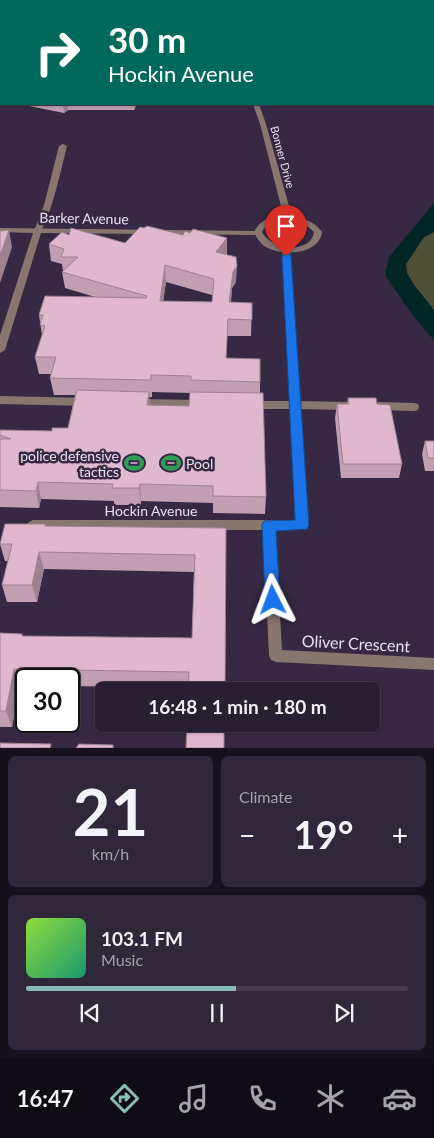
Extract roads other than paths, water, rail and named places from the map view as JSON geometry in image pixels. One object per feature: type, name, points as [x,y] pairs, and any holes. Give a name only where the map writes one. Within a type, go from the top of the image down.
[{"type":"street","name":"Bonner Drive","points":[[256,105],[285,206],[286,217]]},
{"type":"street","points":[[0,350],[48,205],[63,146]]},
{"type":"street","points":[[286,217],[308,222],[317,232],[314,242],[308,246],[286,250],[264,242],[258,233],[260,226],[265,222],[286,217]]},
{"type":"street","name":"Barker Avenue","points":[[0,230],[258,233]]},
{"type":"street","points":[[286,250],[296,405]]},
{"type":"street","points":[[0,400],[99,402]]},
{"type":"street","points":[[128,402],[217,404]]},
{"type":"street","points":[[237,404],[414,407]]},
{"type":"street","name":"Hockin Avenue","points":[[20,525],[302,525],[296,405]]},
{"type":"street","name":"Oliver Crescent","points":[[269,525],[276,656],[434,664]]},
{"type":"place","name":"police defensive tactics","points":[[134,463]]},
{"type":"place","name":"Pool","points":[[171,463]]}]
